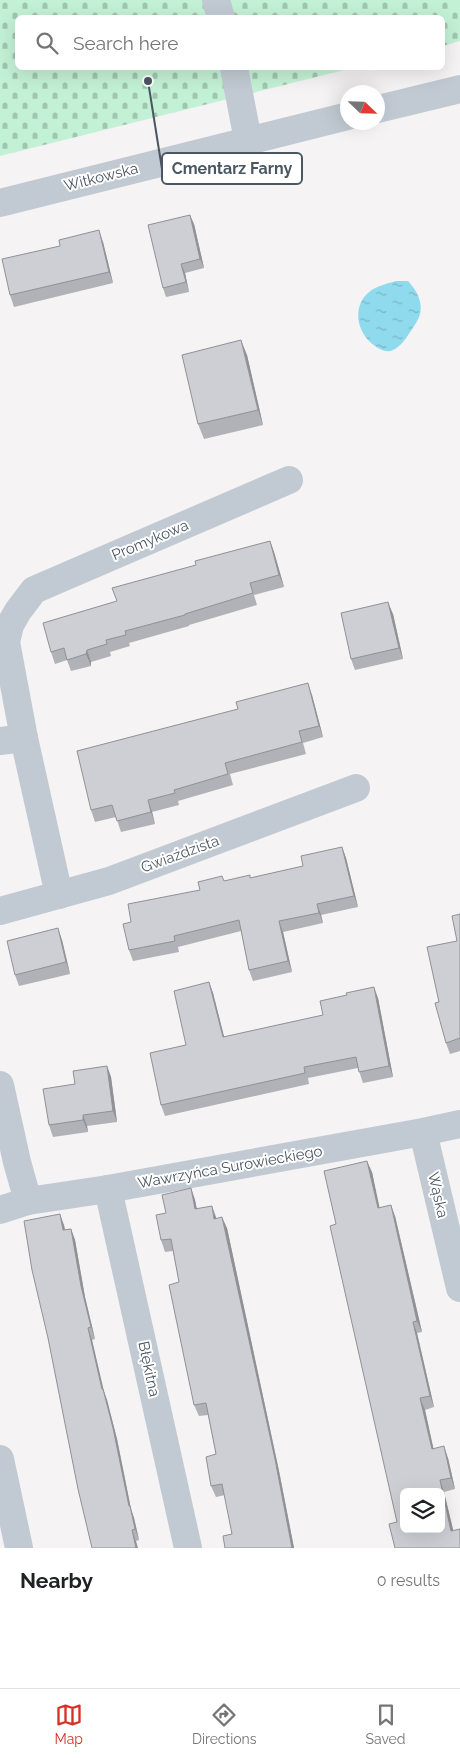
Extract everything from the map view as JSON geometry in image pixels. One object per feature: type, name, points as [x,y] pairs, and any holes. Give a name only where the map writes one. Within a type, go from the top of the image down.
[{"type":"street","points":[[216,0],[220,15]]},
{"type":"street","points":[[234,70],[248,140]]},
{"type":"street","points":[[385,107],[460,89]]},
{"type":"street","name":"Witkowska","points":[[0,203],[340,118]]},
{"type":"street","name":"Promykowa","points":[[59,895],[12,740],[6,642],[10,625],[9,605],[34,590],[289,480]]},
{"type":"street","name":"Gwiaździsta","points":[[0,911],[108,881],[356,788]]},
{"type":"street","points":[[0,1085],[16,1162],[28,1201]]},
{"type":"street","name":"Wawrzyńca Surowieckiego","points":[[0,1210],[28,1201],[108,1190],[460,1124]]},
{"type":"street","name":"Wąska","points":[[424,1132],[460,1288]]},
{"type":"street","name":"Błękitna","points":[[108,1190],[188,1548]]},
{"type":"street","points":[[0,1459],[19,1548]]},
{"type":"green space","points":[[0,0],[460,0],[460,41],[445,45],[445,15],[15,15],[15,70],[344,70],[0,156]]},
{"type":"water","points":[[396,281],[408,281],[418,296],[421,312],[416,323],[401,344],[394,350],[386,351],[369,341],[361,330],[358,316],[359,309],[361,302],[371,290]]},
{"type":"building","points":[[190,215],[200,259],[181,264],[186,282],[163,288],[148,225]]},
{"type":"building","points":[[99,230],[109,272],[10,295],[2,259],[60,246],[59,240]]},
{"type":"building","points":[[241,340],[258,410],[198,424],[182,355]]},
{"type":"building","points":[[270,541],[279,575],[250,583],[253,593],[185,615],[125,631],[126,635],[106,640],[107,644],[87,650],[86,654],[67,660],[64,648],[51,652],[43,623],[117,601],[112,588],[196,565],[195,561]]},
{"type":"building","points":[[388,602],[399,648],[351,659],[341,613]]},
{"type":"building","points":[[308,683],[319,726],[299,731],[302,742],[225,763],[228,774],[174,790],[175,793],[148,800],[151,812],[117,821],[112,805],[91,810],[77,751],[238,709],[236,702]]},
{"type":"building","points":[[342,847],[354,896],[317,904],[319,913],[279,921],[288,961],[249,970],[239,920],[174,936],[175,941],[129,950],[123,924],[131,922],[128,904],[200,890],[198,882],[222,876],[224,881],[250,875],[250,878],[303,866],[301,856]]},
{"type":"building","points":[[460,914],[460,1038],[446,1043],[435,1003],[439,1002],[427,947],[457,941],[452,916]]},
{"type":"building","points":[[58,928],[66,962],[15,975],[7,941]]},
{"type":"building","points":[[209,982],[223,1037],[323,1015],[320,1001],[374,987],[389,1066],[359,1072],[356,1057],[304,1067],[305,1073],[161,1105],[150,1053],[186,1045],[174,991]]},
{"type":"building","points":[[107,1066],[113,1111],[83,1115],[83,1120],[49,1125],[43,1089],[75,1084],[73,1071]]},
{"type":"building","points":[[367,1161],[378,1208],[391,1205],[417,1321],[413,1322],[430,1396],[420,1398],[432,1449],[444,1446],[451,1478],[440,1480],[442,1488],[400,1488],[400,1533],[445,1533],[445,1503],[451,1531],[460,1529],[460,1548],[395,1548],[389,1524],[397,1522],[330,1226],[336,1224],[324,1171]]},
{"type":"building","points":[[191,1188],[195,1209],[212,1206],[214,1219],[222,1217],[275,1459],[292,1548],[225,1548],[223,1536],[232,1534],[222,1484],[211,1486],[206,1457],[216,1454],[206,1403],[194,1405],[169,1285],[179,1282],[171,1239],[161,1240],[156,1215],[166,1213],[162,1195]]},
{"type":"building","points":[[60,1214],[63,1230],[71,1229],[81,1286],[91,1327],[88,1328],[113,1428],[135,1529],[132,1530],[136,1548],[92,1548],[78,1489],[48,1338],[32,1270],[24,1221]]},
{"type":"place","name":"Cmentarz Farny","points":[[148,81]]}]
